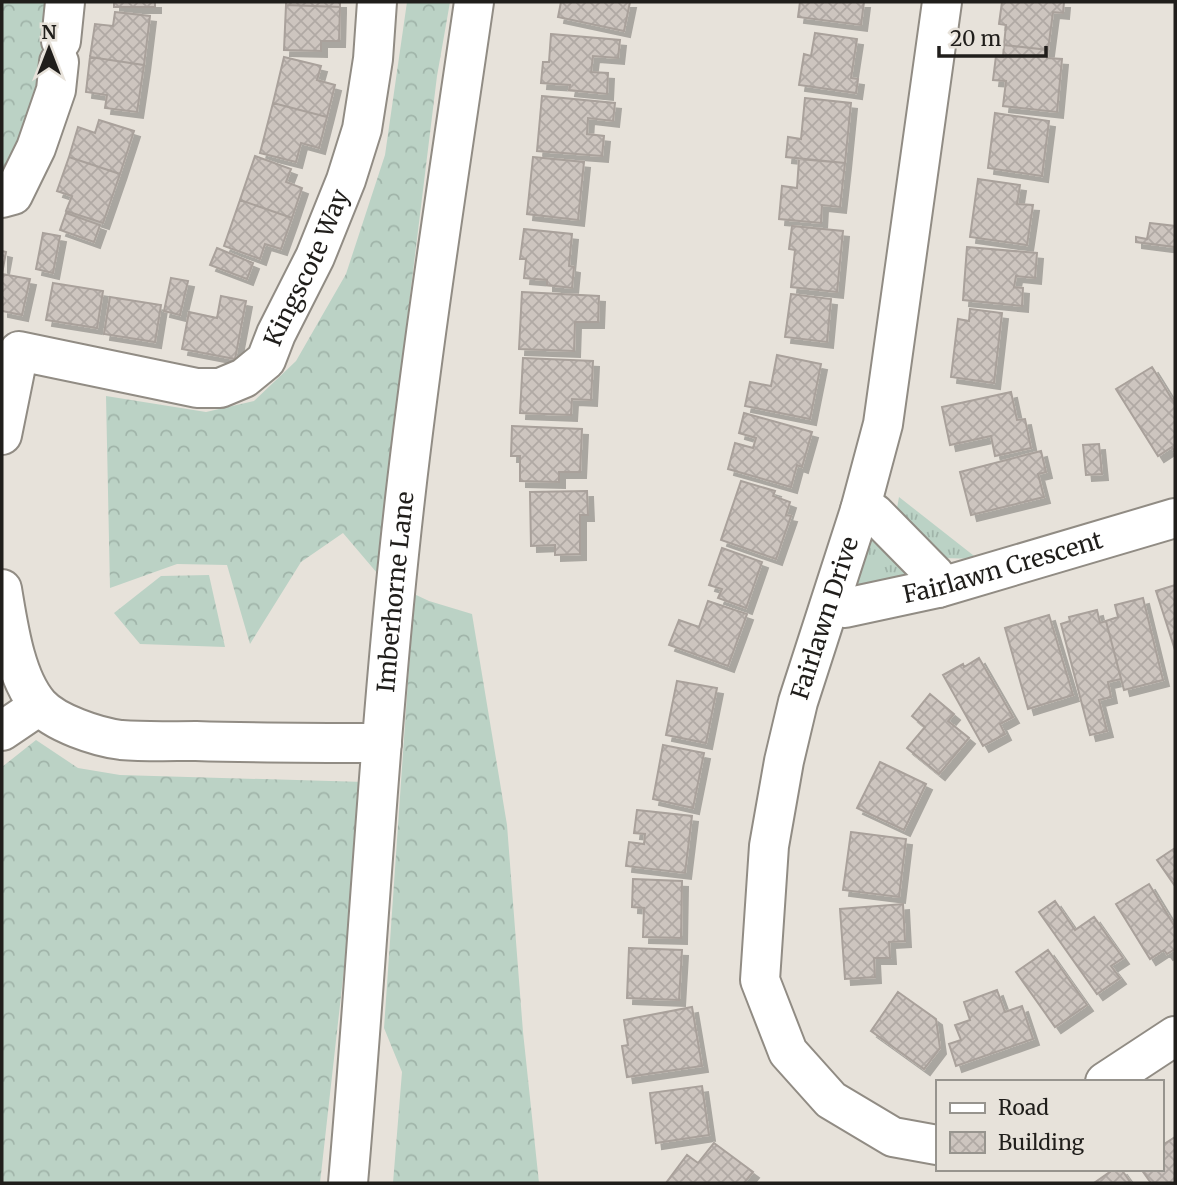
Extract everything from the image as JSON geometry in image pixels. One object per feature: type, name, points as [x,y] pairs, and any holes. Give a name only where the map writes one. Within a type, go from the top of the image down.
[{"type":"street","points":[[2,198],[13,195],[36,148],[55,90],[65,2]]},
{"type":"street","name":"Kingscote Way","points":[[2,435],[10,349],[197,388],[220,388],[244,378],[266,360],[276,334],[315,257],[358,142],[373,59],[377,2]]},
{"type":"street","name":"Imberhorne Lane","points":[[348,1183],[382,743],[405,499],[474,2]]},
{"type":"street","name":"Fairlawn Drive","points":[[936,1145],[893,1137],[831,1100],[788,1052],[761,980],[769,846],[782,773],[798,702],[860,510],[883,424],[942,2]]},
{"type":"street","points":[[860,510],[874,513],[935,576],[938,588]]},
{"type":"street","name":"Fairlawn Crescent","points":[[830,606],[845,608],[938,588],[1175,518]]},
{"type":"street","points":[[2,589],[5,632],[24,682],[39,706],[83,731],[121,740],[382,743]]},
{"type":"street","points":[[2,730],[39,706]]},
{"type":"street","points":[[1108,1080],[1175,1036]]},
{"type":"green space","points":[[2,2],[51,2],[40,91],[12,168],[2,175]]},
{"type":"green space","points":[[407,2],[450,2],[437,76],[383,516],[383,580],[343,533],[301,562],[250,644],[227,565],[177,564],[110,588],[106,396],[206,412],[254,401],[296,361],[346,274],[385,155]]},
{"type":"green space","points":[[899,497],[978,559],[942,558],[895,519]]},
{"type":"green space","points":[[868,537],[882,540],[908,567],[903,582],[867,593],[853,583]]},
{"type":"green space","points":[[209,575],[225,647],[140,644],[114,613],[161,576]]},
{"type":"green space","points":[[414,594],[472,614],[507,825],[523,1032],[539,1183],[393,1183],[402,1072],[384,1028]]},
{"type":"green space","points":[[36,740],[78,768],[120,775],[365,782],[320,1183],[2,1183],[2,767]]},
{"type":"building","points":[[114,2],[155,2],[155,7],[114,7]]},
{"type":"building","points":[[286,2],[340,2],[340,7],[286,5]]},
{"type":"building","points":[[561,2],[630,2],[624,31],[558,17]]},
{"type":"building","points":[[800,2],[864,2],[861,25],[798,17]]},
{"type":"building","points":[[1002,2],[1064,2],[1063,13],[1053,12],[1048,50],[1004,45],[1006,25],[999,24]]},
{"type":"building","points":[[286,5],[340,7],[339,41],[321,41],[321,51],[284,50]]},
{"type":"building","points":[[115,12],[150,16],[144,65],[90,57],[95,24],[113,26]]},
{"type":"building","points":[[815,33],[857,39],[851,78],[858,79],[856,93],[799,85],[804,54],[811,56]]},
{"type":"building","points":[[551,34],[620,40],[618,58],[593,56],[591,72],[608,73],[607,94],[569,90],[570,85],[541,83],[543,62],[549,62]]},
{"type":"building","points":[[1004,45],[1048,50],[1047,58],[1062,59],[1057,112],[1003,106],[1006,81],[993,80],[996,56],[1003,57]]},
{"type":"building","points":[[90,57],[144,65],[137,112],[105,108],[107,95],[86,92]]},
{"type":"building","points":[[284,57],[321,66],[317,80],[335,85],[327,117],[273,103]]},
{"type":"building","points":[[542,96],[615,103],[613,121],[588,118],[587,134],[604,136],[602,156],[537,151]]},
{"type":"building","points":[[805,98],[851,103],[845,163],[786,157],[788,137],[801,139]]},
{"type":"building","points":[[273,103],[327,117],[319,148],[301,143],[296,162],[260,153]]},
{"type":"building","points":[[995,113],[1049,121],[1042,176],[988,168]]},
{"type":"building","points":[[99,120],[134,131],[120,174],[69,157],[78,127],[95,133]]},
{"type":"building","points":[[255,156],[291,169],[286,182],[302,188],[292,218],[240,200]]},
{"type":"building","points":[[69,157],[120,174],[103,223],[66,211],[72,196],[57,191]]},
{"type":"building","points":[[533,157],[584,162],[578,220],[527,214]]},
{"type":"building","points":[[799,159],[845,163],[840,207],[822,205],[821,223],[779,219],[782,186],[797,188]]},
{"type":"building","points":[[978,179],[1020,185],[1017,204],[1033,205],[1027,245],[970,237]]},
{"type":"building","points":[[240,200],[292,218],[281,249],[265,244],[260,259],[224,246]]},
{"type":"building","points":[[66,213],[100,225],[94,242],[60,230]]},
{"type":"building","points":[[1150,223],[1175,226],[1175,247],[1136,242],[1136,237],[1147,239]]},
{"type":"building","points":[[792,226],[843,231],[837,292],[791,287],[795,250],[789,249]]},
{"type":"building","points":[[524,229],[572,234],[569,266],[574,267],[572,288],[547,285],[547,280],[524,278],[526,259],[520,259]]},
{"type":"building","points":[[43,233],[60,236],[53,273],[36,269]]},
{"type":"building","points":[[967,247],[1037,253],[1035,278],[1016,276],[1014,287],[1023,288],[1022,306],[963,300]]},
{"type":"building","points":[[217,248],[253,263],[247,279],[210,265]]},
{"type":"building","points":[[2,251],[6,252],[2,274]]},
{"type":"building","points":[[2,274],[30,279],[22,315],[2,311]]},
{"type":"building","points":[[171,278],[188,281],[180,315],[164,311]]},
{"type":"building","points":[[53,283],[103,291],[97,328],[46,320]]},
{"type":"building","points":[[522,292],[599,296],[598,322],[575,322],[574,351],[519,349]]},
{"type":"building","points":[[791,294],[831,299],[827,342],[785,337]]},
{"type":"building","points":[[221,296],[246,301],[235,359],[182,349],[189,312],[217,318]]},
{"type":"building","points":[[110,297],[161,305],[155,342],[104,334]]},
{"type":"building","points":[[970,309],[1002,313],[994,383],[951,377],[958,319],[969,321]]},
{"type":"building","points":[[777,355],[821,364],[810,419],[745,406],[750,382],[771,386]]},
{"type":"building","points":[[523,358],[593,361],[591,400],[572,399],[571,415],[520,413]]},
{"type":"building","points":[[1152,367],[1175,404],[1175,453],[1172,447],[1158,456],[1116,389]]},
{"type":"building","points":[[1011,392],[1017,420],[1025,419],[1031,448],[995,456],[991,436],[950,445],[942,407]]},
{"type":"building","points":[[744,413],[812,432],[802,467],[797,465],[791,487],[728,469],[735,443],[753,448],[756,438],[739,433]]},
{"type":"building","points":[[512,426],[582,429],[580,472],[559,472],[559,482],[520,481],[520,456],[511,456]]},
{"type":"building","points":[[1099,444],[1102,474],[1086,475],[1083,445]]},
{"type":"building","points":[[1041,451],[1046,472],[1038,474],[1044,497],[971,515],[960,472]]},
{"type":"building","points":[[741,481],[775,491],[773,496],[790,502],[786,515],[791,516],[776,559],[721,540]]},
{"type":"building","points":[[587,491],[588,515],[580,515],[580,554],[555,555],[555,545],[531,546],[530,492]]},
{"type":"building","points":[[722,548],[762,562],[746,608],[718,598],[722,589],[709,585]]},
{"type":"building","points":[[1175,585],[1175,650],[1156,591]]},
{"type":"building","points":[[1143,598],[1163,680],[1124,690],[1106,621],[1118,617],[1115,605]]},
{"type":"building","points":[[708,601],[747,614],[728,666],[669,645],[679,620],[699,627]]},
{"type":"building","points":[[1097,610],[1100,623],[1106,621],[1121,679],[1108,682],[1111,697],[1099,700],[1107,731],[1090,735],[1061,624],[1070,621],[1069,617]]},
{"type":"building","points":[[1049,615],[1073,695],[1028,709],[1005,628]]},
{"type":"building","points":[[979,658],[1013,717],[1000,724],[1005,734],[983,746],[943,675]]},
{"type":"building","points":[[677,681],[717,688],[706,743],[666,735]]},
{"type":"building","points":[[930,694],[954,714],[948,721],[969,738],[939,774],[907,748],[925,727],[912,716]]},
{"type":"building","points":[[663,745],[704,753],[693,808],[653,799]]},
{"type":"building","points":[[880,762],[926,784],[904,830],[857,808]]},
{"type":"building","points":[[637,810],[692,816],[685,873],[626,866],[629,842],[644,844],[645,834],[634,833]]},
{"type":"building","points":[[851,832],[906,839],[899,897],[843,890]]},
{"type":"building","points":[[1175,848],[1175,886],[1157,860]]},
{"type":"building","points":[[633,879],[682,881],[681,938],[643,937],[644,908],[632,907]]},
{"type":"building","points":[[1149,884],[1175,927],[1175,949],[1167,954],[1164,950],[1150,959],[1116,904]]},
{"type":"building","points":[[1055,901],[1075,930],[1094,917],[1123,958],[1111,966],[1120,978],[1097,994],[1039,912]]},
{"type":"building","points":[[903,904],[905,941],[889,942],[890,958],[874,958],[875,977],[845,979],[840,909]]},
{"type":"building","points":[[629,948],[682,950],[679,1000],[627,998]]},
{"type":"building","points":[[1048,950],[1087,1005],[1055,1027],[1016,972]]},
{"type":"building","points":[[997,990],[1005,1012],[1022,1006],[1033,1039],[956,1066],[949,1044],[961,1040],[955,1025],[970,1020],[964,1002]]},
{"type":"building","points":[[898,992],[936,1019],[940,1048],[924,1069],[871,1031]]},
{"type":"building","points":[[692,1007],[702,1066],[627,1077],[622,1046],[628,1045],[624,1020]]},
{"type":"building","points":[[702,1086],[709,1135],[656,1143],[650,1093]]},
{"type":"building","points":[[1175,1137],[1175,1183],[1151,1183],[1142,1171],[1163,1171],[1163,1145]]},
{"type":"building","points":[[714,1143],[753,1172],[744,1183],[666,1183],[687,1155],[698,1163]]},
{"type":"building","points":[[1111,1171],[1122,1171],[1131,1183],[1094,1183]]}]
